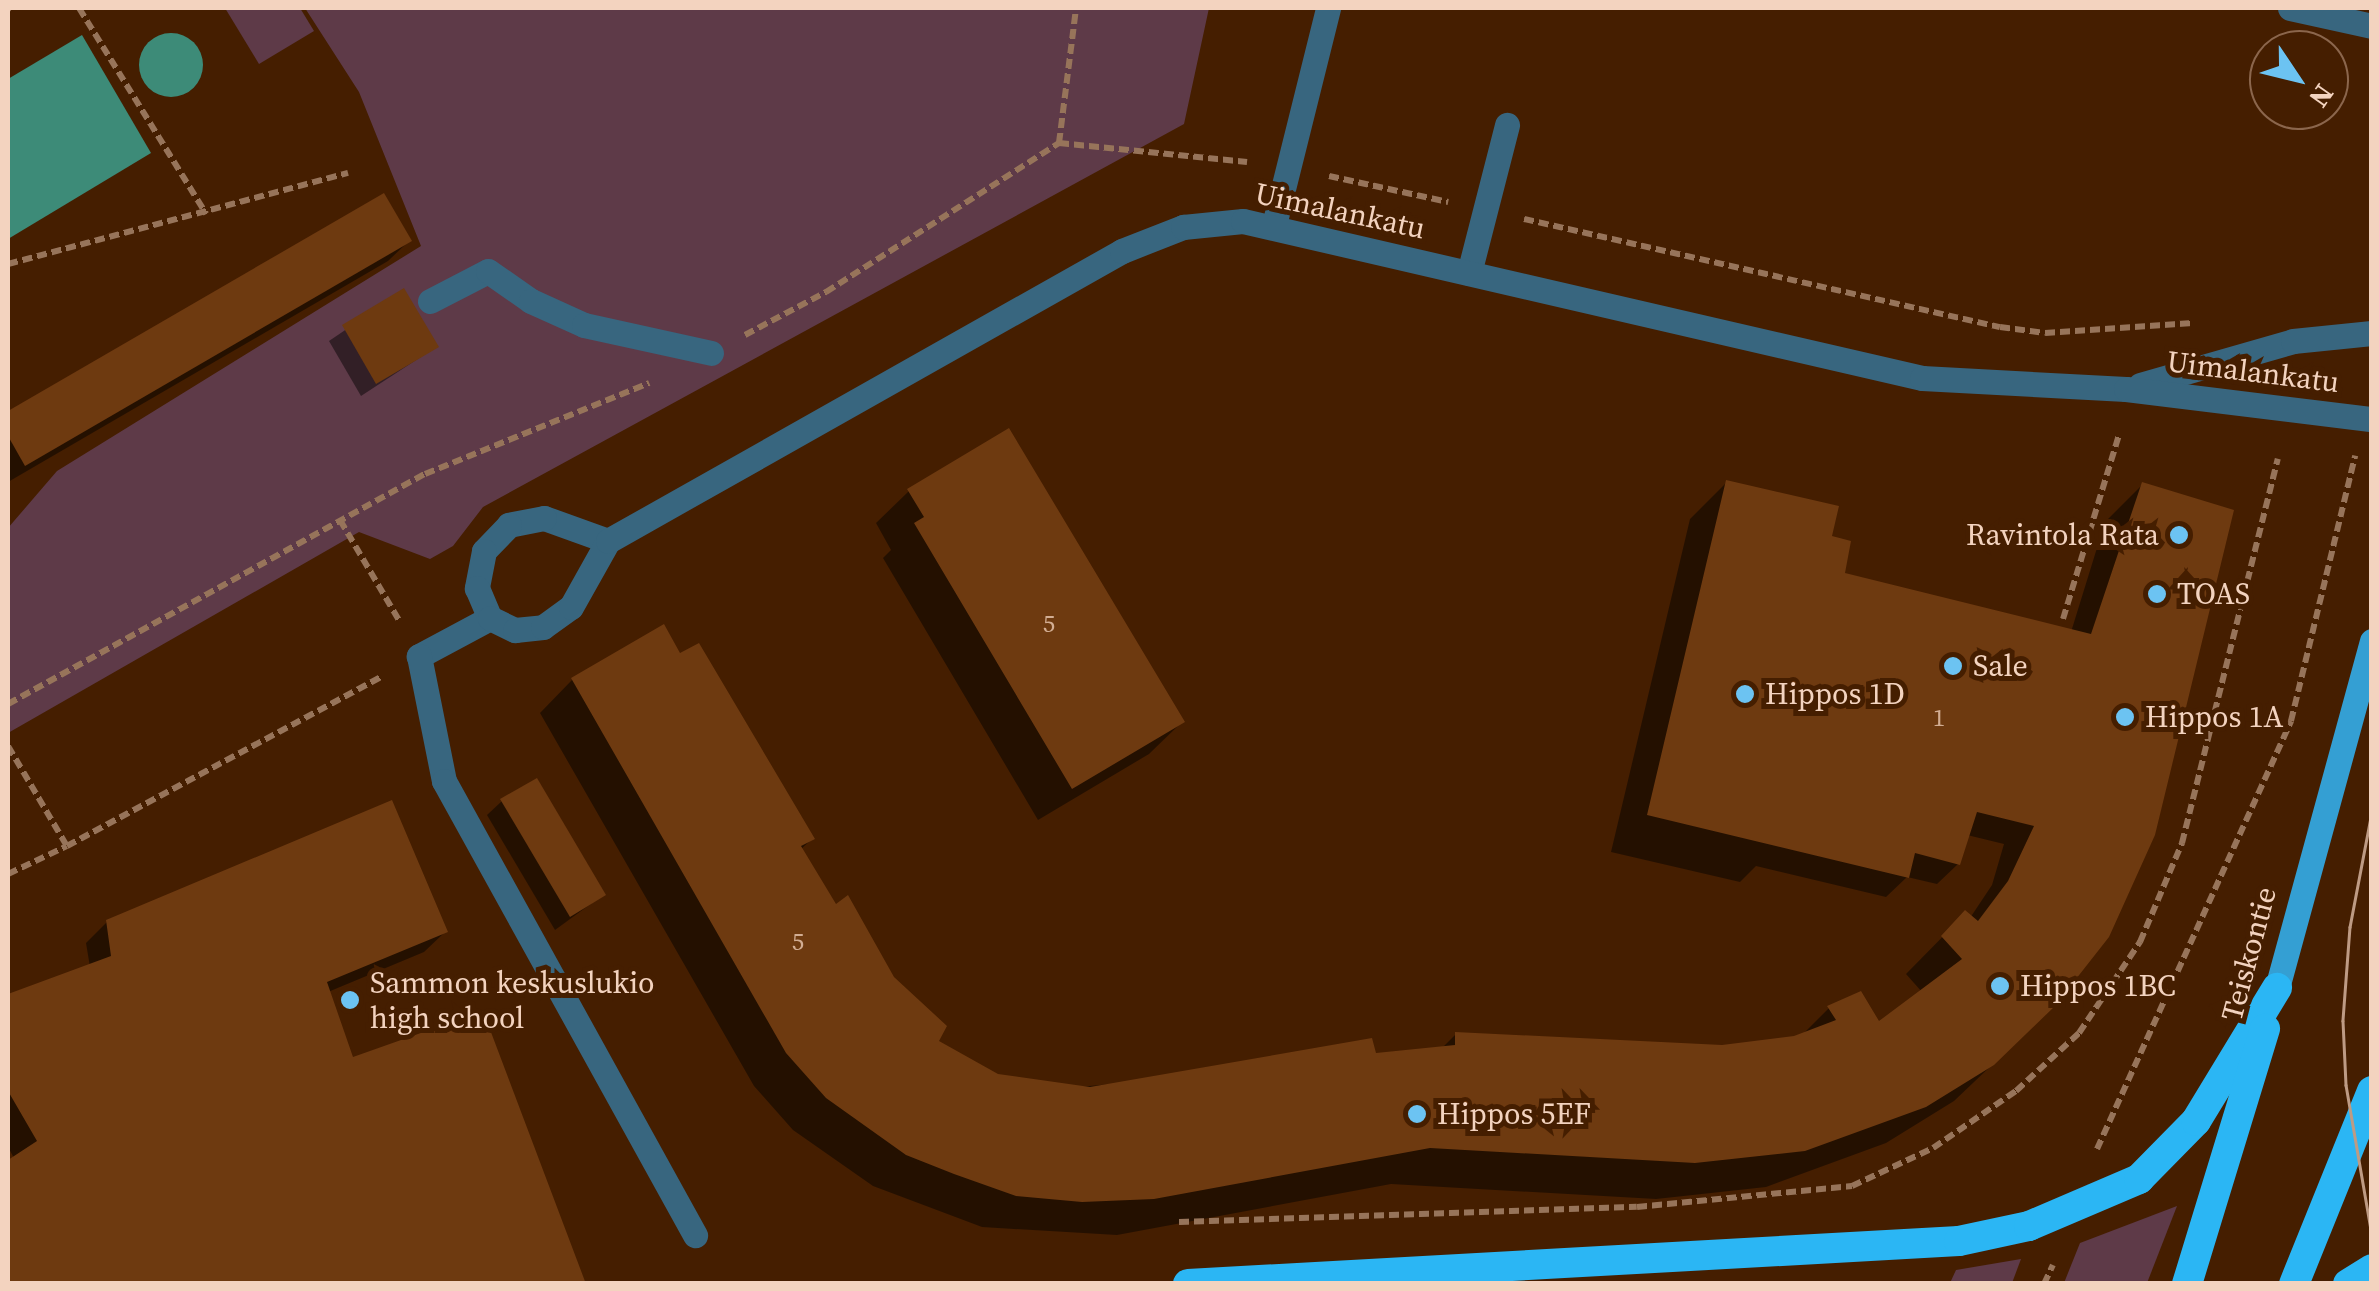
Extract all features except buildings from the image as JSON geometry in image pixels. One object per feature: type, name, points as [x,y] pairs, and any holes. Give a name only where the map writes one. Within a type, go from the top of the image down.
[{"type":"highway","points":[[1188,1284],[1959,1241],[2029,1226],[2138,1178],[2196,1121],[2277,988]]},
{"type":"highway","name":"Teiskontie","points":[[2187,1284],[2277,988]]},
{"type":"highway","points":[[2294,1284],[2372,1091]]},
{"type":"highway","points":[[2348,1284],[2372,1269]]},
{"type":"main road","name":"Teiskontie","points":[[2277,988],[2372,641]]},
{"type":"street","points":[[1274,226],[1293,169],[1328,8]]},
{"type":"street","points":[[2290,8],[2372,26]]},
{"type":"street","points":[[1468,273],[1507,126]]},
{"type":"street","name":"Uimalankatu","points":[[608,542],[1122,251],[1183,227],[1243,221],[1922,378],[2126,389],[2367,419]]},
{"type":"street","points":[[430,301],[488,270],[531,301],[584,325],[711,353]]},
{"type":"street","name":"Uimalankatu","points":[[2126,389],[2293,341],[2372,333]]},
{"type":"street","points":[[544,518],[608,542],[572,607],[542,628],[514,630],[490,618],[477,588],[484,551],[510,524],[544,518]]},
{"type":"street","points":[[490,618],[419,656],[444,780],[695,1235]]},
{"type":"path","points":[[78,8],[206,214]]},
{"type":"path","points":[[1059,143],[1076,8]]},
{"type":"path","points":[[8,704],[425,474],[711,353],[826,292],[1059,143],[1102,143],[1293,169],[2000,328],[2045,333],[2204,322]]},
{"type":"path","points":[[8,264],[206,214],[348,172]]},
{"type":"path","points":[[2097,1150],[2291,721],[2367,419]]},
{"type":"path","points":[[2063,619],[2120,436]]},
{"type":"path","points":[[1178,1222],[1636,1207],[1852,1186],[1932,1148],[2016,1092],[2079,1033],[2140,942],[2182,843],[2278,458]]},
{"type":"path","points":[[8,874],[419,656],[340,520]]},
{"type":"path","points":[[8,746],[67,846]]},
{"type":"path","points":[[2044,1284],[2053,1265]]},
{"type":"shaded area","points":[[225,8],[300,8],[314,31],[259,64]]},
{"type":"shaded area","points":[[305,8],[1209,8],[1184,124],[483,507],[453,546],[430,559],[359,532],[8,733],[8,528],[57,471],[421,246],[359,92]]},
{"type":"shaded area","points":[[2177,1206],[2147,1283],[2064,1283],[2080,1243]]},
{"type":"shaded area","points":[[2021,1259],[2012,1283],[1950,1283],[1956,1270]]},
{"type":"water","points":[[171,33],[193,43],[203,65],[193,87],[171,97],[149,87],[139,65],[149,43]]},
{"type":"water","points":[[82,35],[151,153],[8,239],[8,79]]},
{"type":"tram line","points":[[2372,812],[2350,927],[2343,1021],[2346,1085],[2372,1236]]},
{"type":"place","name":"Ravintola Rata","points":[[2179,535]]},
{"type":"place","name":"TOAS","points":[[2157,594]]},
{"type":"place","name":"Sale","points":[[1953,666]]},
{"type":"place","name":"Hippos 1D","points":[[1745,694]]},
{"type":"place","name":"Hippos 1A","points":[[2125,717]]},
{"type":"place","name":"Hippos 1BC","points":[[2000,986]]},
{"type":"place","name":"Sammon keskuslukio high school","points":[[350,1000]]},
{"type":"place","name":"Hippos 5EF","points":[[1417,1114]]}]
